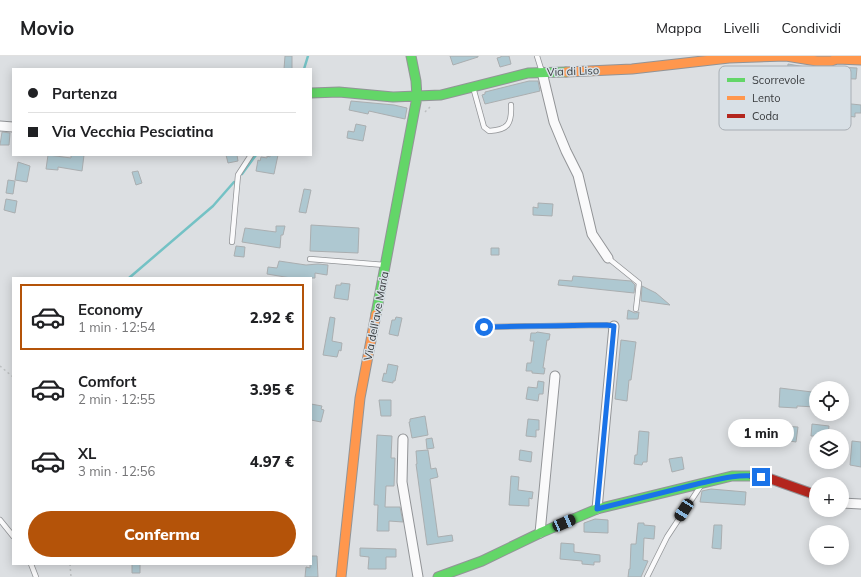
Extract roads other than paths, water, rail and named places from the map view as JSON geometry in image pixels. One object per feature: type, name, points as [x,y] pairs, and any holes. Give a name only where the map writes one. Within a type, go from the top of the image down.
[{"type":"street","name":"Via dell'ave Maria","points":[[341,577],[359,406],[417,97],[416,81],[411,56]]},
{"type":"street","name":"Via di Liso","points":[[312,93],[339,92],[393,97],[417,97],[441,95],[528,72],[632,69],[759,56],[786,56],[817,61],[831,61],[837,57],[861,60]]},
{"type":"street","points":[[542,72],[554,122],[578,176],[592,234],[608,258]]},
{"type":"street","points":[[0,126],[12,127]]},
{"type":"street","points":[[597,509],[614,326]]},
{"type":"street","points":[[540,533],[555,376]]},
{"type":"street","points":[[403,439],[402,482],[418,577]]},
{"type":"street","points":[[438,577],[482,561],[540,533],[597,509],[732,476],[750,475],[771,479],[809,493]]},
{"type":"street","points":[[849,503],[861,504]]},
{"type":"lane","points":[[537,56],[542,72]]},
{"type":"lane","points":[[473,86],[484,127],[489,131],[504,128],[509,123],[511,106]]},
{"type":"lane","points":[[232,242],[238,175],[250,156]]},
{"type":"lane","points":[[608,258],[639,283],[636,310]]},
{"type":"lane","points":[[310,259],[386,265]]},
{"type":"lane","points":[[484,327],[614,326]]},
{"type":"lane","points":[[647,577],[667,536],[702,484]]},
{"type":"lane","points":[[0,520],[12,535]]},
{"type":"lane","points":[[31,565],[36,577]]},
{"type":"waterway","points":[[304,68],[308,56]]},
{"type":"waterway","points":[[242,174],[255,156]]},
{"type":"waterway","points":[[130,277],[213,206],[234,182]]}]
